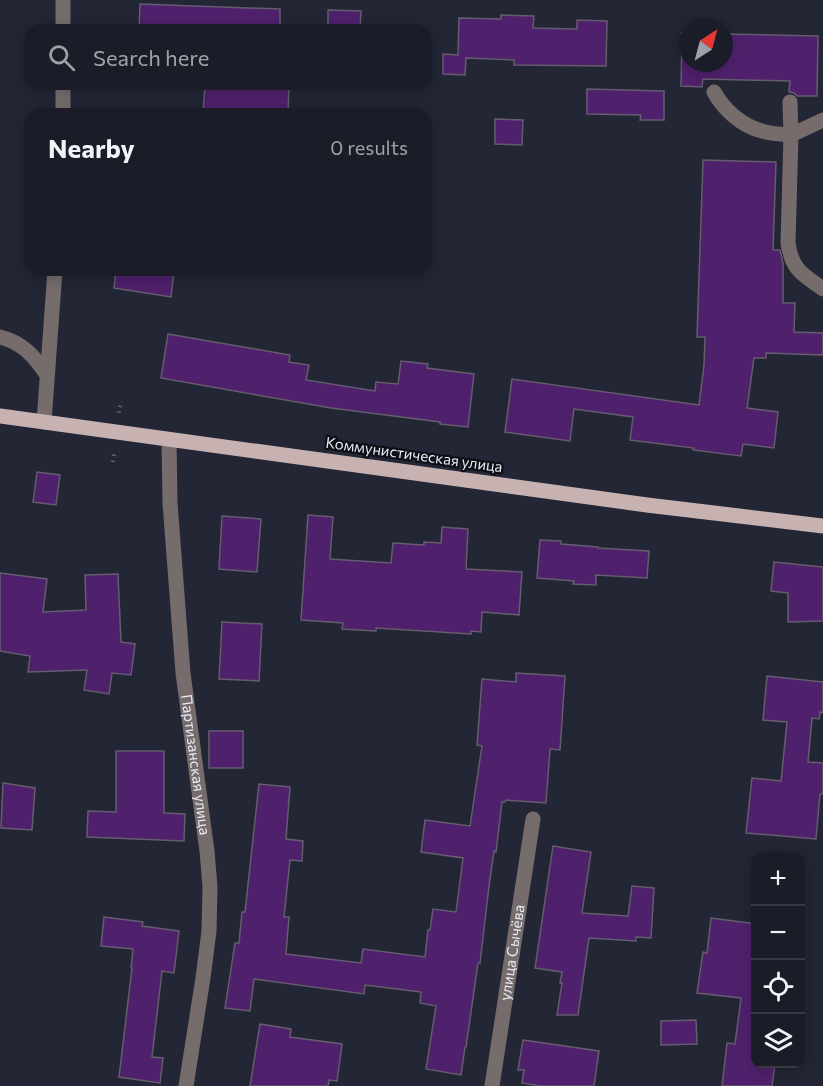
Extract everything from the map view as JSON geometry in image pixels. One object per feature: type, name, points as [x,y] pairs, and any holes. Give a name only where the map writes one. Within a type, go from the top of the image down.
[{"type":"main road","name":"Коммунистическая улица","points":[[0,416],[658,507],[823,526]]},
{"type":"street","points":[[63,0],[63,24]]},
{"type":"street","points":[[63,90],[63,108]]},
{"type":"street","points":[[714,92],[736,118],[763,132],[791,135],[823,120]]},
{"type":"street","points":[[789,102],[791,135],[788,243],[790,256],[802,274],[823,288]]},
{"type":"street","points":[[44,422],[55,276]]},
{"type":"street","points":[[0,337],[24,348],[47,375]]},
{"type":"street","name":"Партизанская улица","points":[[169,440],[170,503],[183,672],[210,886],[209,931],[186,1086]]},
{"type":"street","name":"улица Сычёва","points":[[492,1086],[533,819]]},
{"type":"building","points":[[140,4],[280,9],[280,24],[139,24]]},
{"type":"building","points":[[328,10],[361,11],[360,24],[328,24]]},
{"type":"building","points":[[501,15],[534,16],[533,28],[577,29],[577,20],[607,21],[606,66],[514,65],[514,60],[466,58],[465,75],[443,74],[443,54],[458,55],[459,18],[501,19]]},
{"type":"building","points":[[733,34],[818,36],[817,96],[797,96],[789,92],[790,81],[703,79],[702,87],[681,86],[681,72],[733,72]]},
{"type":"building","points":[[587,89],[664,91],[664,120],[640,120],[641,115],[587,114]]},
{"type":"building","points":[[205,90],[289,90],[288,108],[203,108]]},
{"type":"building","points":[[495,119],[523,120],[522,145],[495,144]]},
{"type":"building","points":[[703,160],[776,162],[773,250],[780,250],[783,263],[783,303],[795,303],[794,332],[823,333],[823,355],[766,353],[766,358],[754,358],[747,408],[778,412],[774,448],[743,444],[741,456],[630,440],[633,417],[574,409],[570,441],[505,432],[512,379],[699,405],[705,337],[697,337]]},
{"type":"building","points":[[115,276],[173,276],[171,297],[114,288]]},
{"type":"building","points":[[168,334],[290,355],[289,362],[309,365],[306,380],[375,391],[376,382],[398,384],[401,361],[428,364],[427,368],[474,374],[468,427],[331,408],[161,378]]},
{"type":"building","points":[[37,472],[60,475],[56,505],[33,502]]},
{"type":"building","points":[[308,515],[333,517],[330,559],[391,563],[393,543],[424,545],[424,542],[441,543],[442,527],[468,529],[466,569],[522,572],[519,615],[482,612],[481,632],[471,631],[471,634],[376,628],[376,631],[342,629],[343,623],[301,620]]},
{"type":"building","points":[[222,516],[261,519],[257,572],[219,569]]},
{"type":"building","points":[[540,540],[561,541],[561,544],[598,548],[649,551],[647,578],[596,575],[596,585],[537,578]]},
{"type":"building","points":[[774,562],[823,567],[823,621],[788,622],[788,593],[771,591]]},
{"type":"building","points":[[0,573],[47,579],[43,612],[86,610],[85,575],[118,574],[121,642],[135,644],[131,675],[112,673],[109,694],[84,690],[87,670],[28,672],[30,656],[0,651]]},
{"type":"building","points":[[222,622],[262,624],[259,681],[219,679]]},
{"type":"building","points":[[516,673],[565,676],[560,750],[550,749],[546,803],[506,800],[502,802],[480,963],[478,963],[461,1075],[426,1069],[436,1006],[420,1003],[421,992],[365,985],[364,994],[254,979],[250,1011],[225,1008],[235,943],[239,943],[242,912],[245,912],[259,784],[290,787],[286,839],[303,841],[302,861],[290,860],[284,917],[289,917],[286,954],[361,963],[363,949],[425,957],[433,909],[456,912],[463,858],[421,852],[425,820],[470,826],[482,746],[477,745],[482,679],[516,682]]},
{"type":"building","points":[[767,676],[823,682],[823,713],[820,712],[819,719],[812,718],[808,762],[823,763],[823,794],[820,794],[816,839],[746,833],[752,778],[781,781],[787,722],[763,720]]},
{"type":"building","points":[[209,731],[243,731],[243,768],[209,768]]},
{"type":"building","points":[[116,751],[164,751],[164,813],[185,814],[184,841],[87,837],[88,811],[116,812]]},
{"type":"building","points":[[3,783],[35,788],[32,830],[1,828]]},
{"type":"building","points":[[553,846],[591,852],[582,913],[628,916],[632,886],[654,888],[651,938],[636,937],[636,941],[589,938],[578,1015],[557,1015],[562,972],[535,968]]},
{"type":"building","points":[[104,917],[143,922],[142,926],[179,931],[174,973],[162,971],[152,1057],[163,1058],[160,1083],[119,1077],[133,949],[101,946]]},
{"type":"building","points":[[711,918],[751,923],[751,1068],[774,1068],[772,1086],[722,1086],[727,1043],[735,1044],[741,998],[697,993],[703,952],[707,953]]},
{"type":"building","points":[[696,1020],[697,1044],[661,1045],[661,1021]]},
{"type":"building","points":[[260,1024],[291,1029],[290,1037],[342,1044],[337,1081],[329,1080],[328,1086],[250,1086]]},
{"type":"building","points":[[523,1040],[599,1051],[594,1086],[540,1086],[522,1083],[524,1070],[518,1070]]}]
